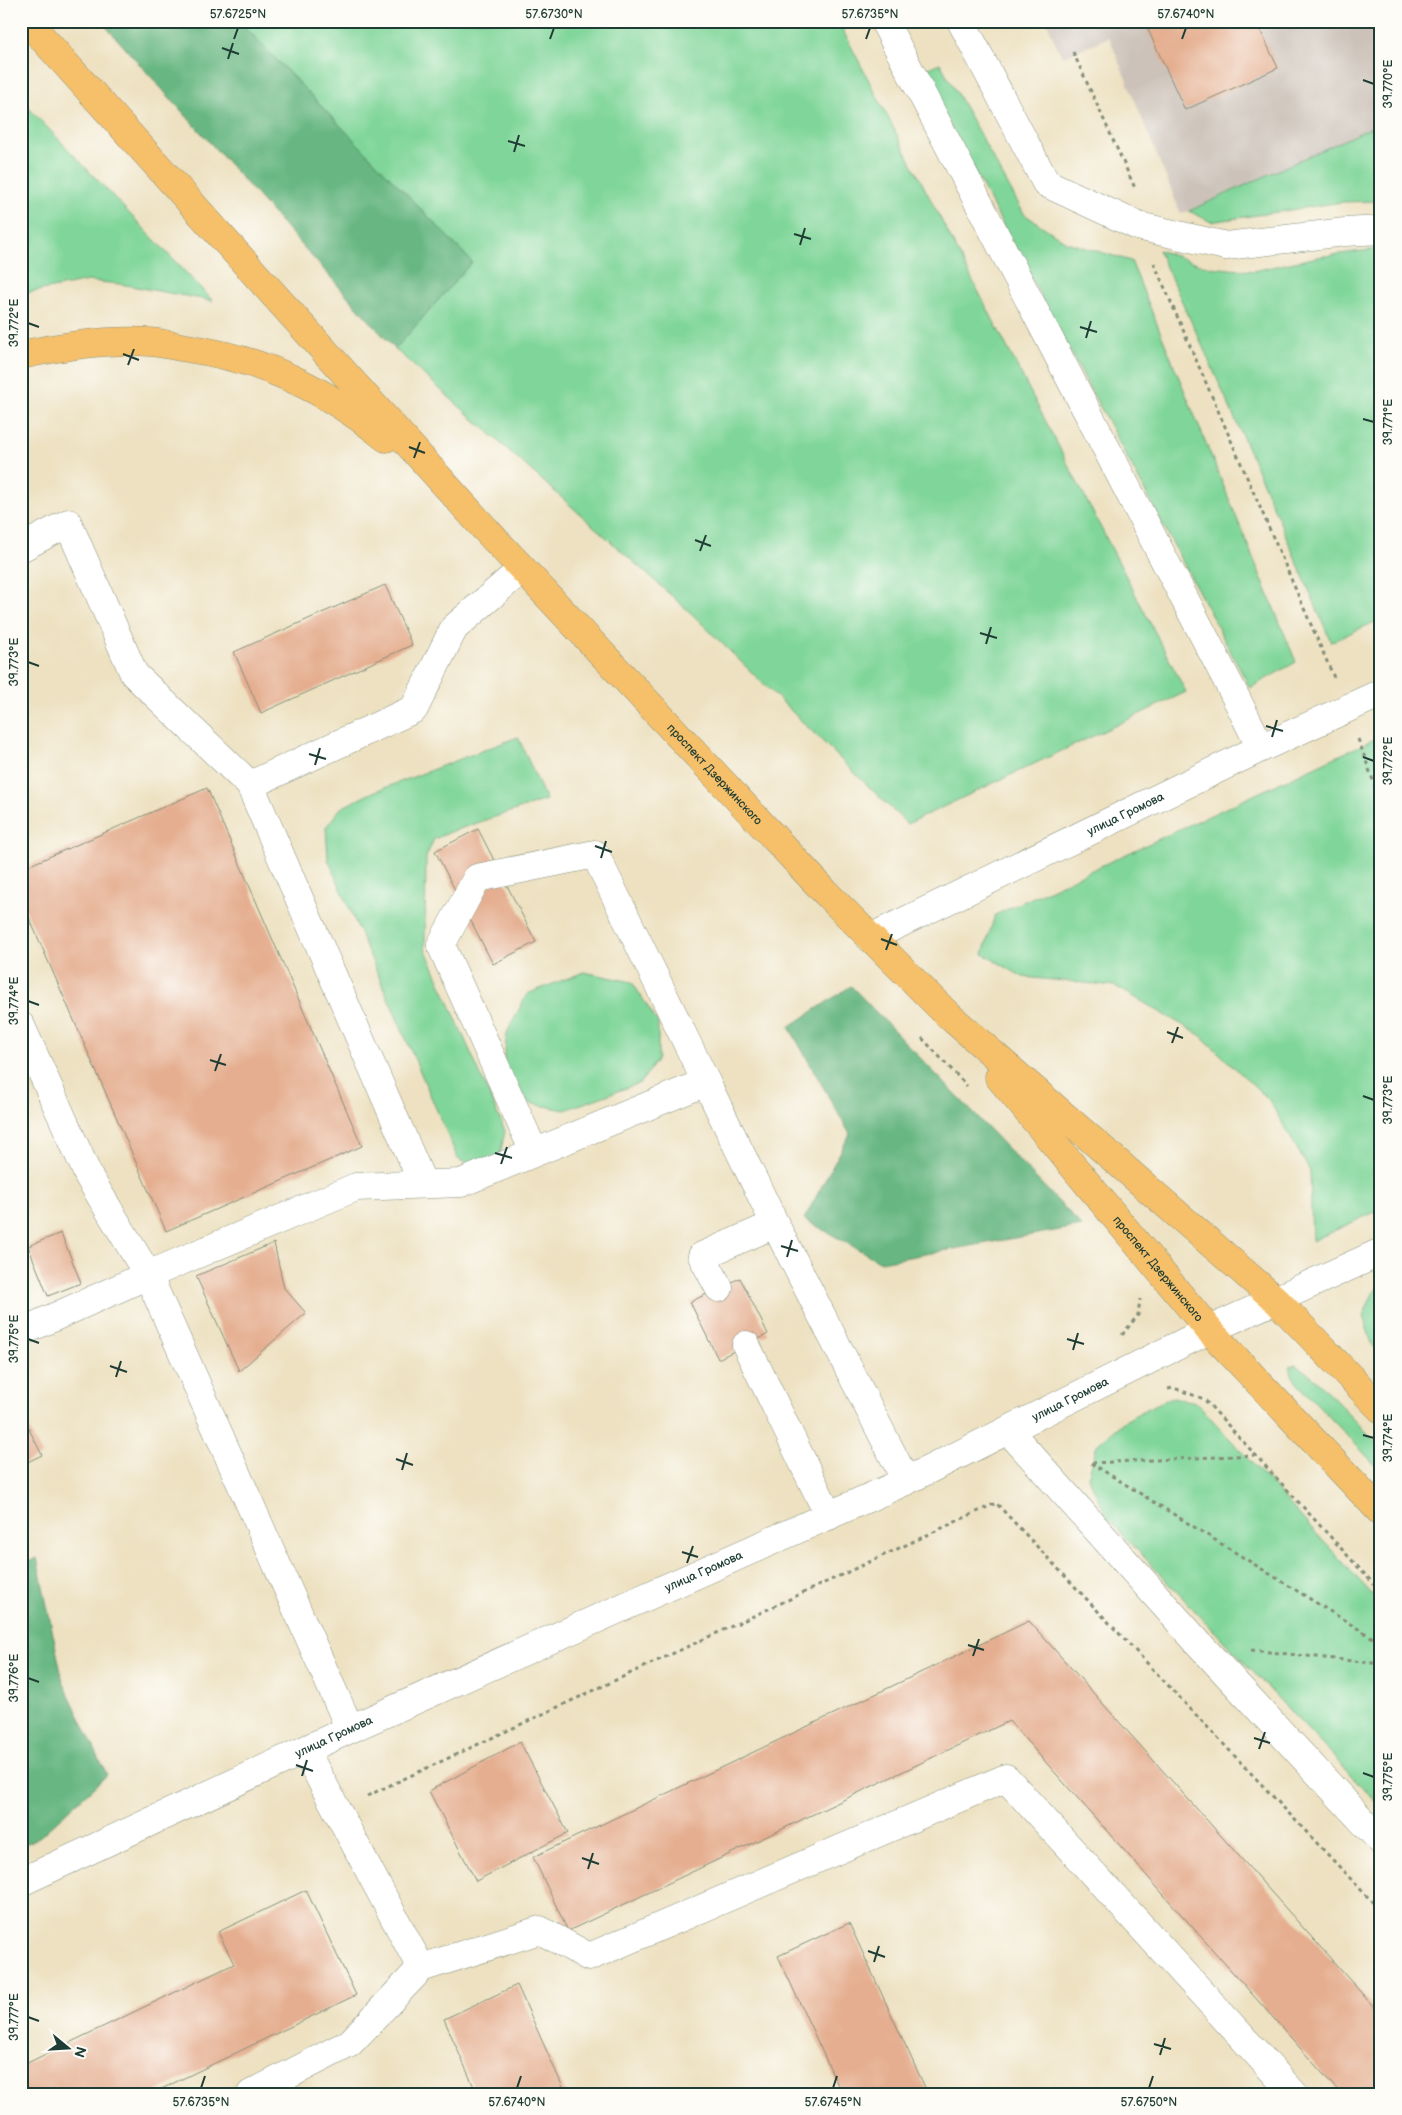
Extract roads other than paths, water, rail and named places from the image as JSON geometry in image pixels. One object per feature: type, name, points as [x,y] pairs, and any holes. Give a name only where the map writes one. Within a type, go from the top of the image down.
[{"type":"main road","points":[[27,21],[486,530]]},
{"type":"main road","points":[[21,355],[58,347],[106,342],[150,342],[202,350],[260,364],[302,382],[359,417],[423,469],[486,530]]},
{"type":"main road","name":"проспект Дзержинского","points":[[486,530],[827,894],[947,1014],[1276,1300],[1381,1409]]},
{"type":"main road","name":"проспект Дзержинского","points":[[947,1014],[1209,1330],[1381,1512]]},
{"type":"street","points":[[884,21],[1232,690],[1260,748]]},
{"type":"street","points":[[961,21],[1046,183],[1138,226],[1226,246],[1345,232],[1381,230]]},
{"type":"street","points":[[21,548],[68,523],[134,674],[250,784],[423,1184]]},
{"type":"street","points":[[250,784],[414,709],[454,628],[522,569]]},
{"type":"street","name":"улица Громова","points":[[870,938],[1260,748],[1381,693]]},
{"type":"street","points":[[534,1152],[442,945],[477,878],[595,854],[775,1224],[906,1481]]},
{"type":"street","points":[[21,1026],[89,1177],[148,1275],[350,1729]]},
{"type":"street","points":[[21,1332],[148,1275],[356,1187],[461,1183],[706,1082]]},
{"type":"street","points":[[718,1288],[702,1256],[775,1224]]},
{"type":"street","name":"улица Громова","points":[[21,1882],[350,1729],[906,1481],[1209,1330],[1381,1252]]},
{"type":"street","points":[[746,1345],[829,1516]]},
{"type":"street","points":[[1008,1430],[1200,1645],[1381,1841]]},
{"type":"street","points":[[305,1750],[421,1968]]},
{"type":"street","points":[[251,2094],[350,2043],[421,1968],[540,1930],[588,1957],[1006,1778],[1294,2094]]}]
